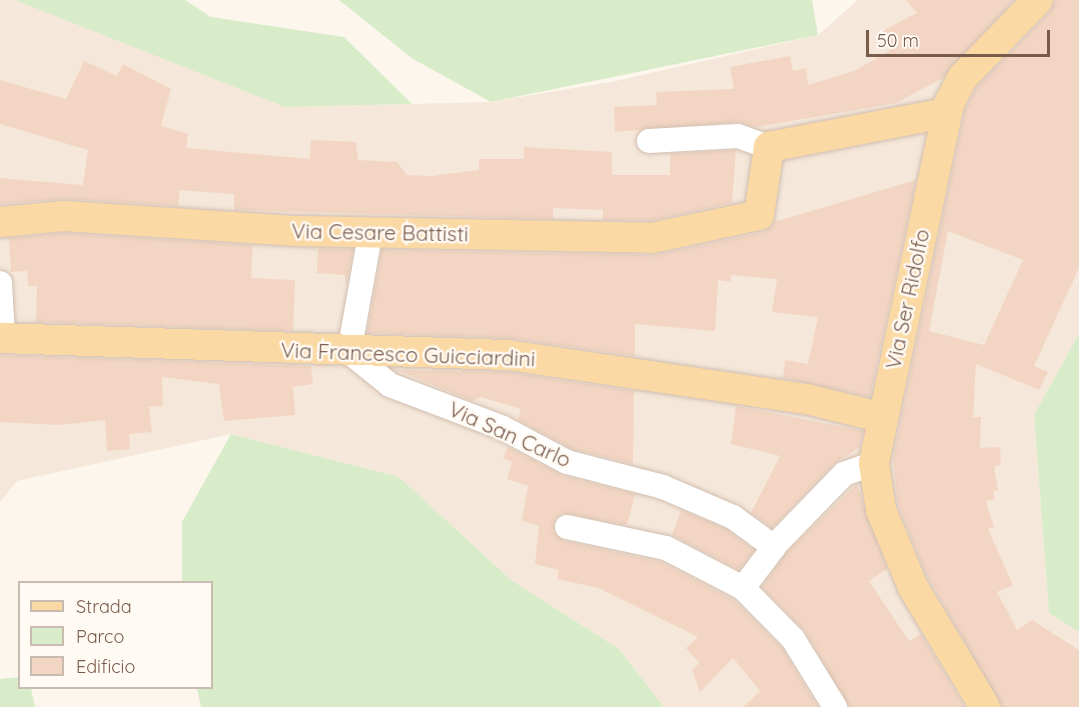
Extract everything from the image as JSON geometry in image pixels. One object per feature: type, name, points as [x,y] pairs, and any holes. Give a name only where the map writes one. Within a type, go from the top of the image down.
[{"type":"main road","name":"Via Ser Ridolfo","points":[[985,707],[913,586],[881,510],[874,463],[946,113],[963,77],[1038,0]]},
{"type":"main road","points":[[769,147],[946,113]]},
{"type":"main road","name":"Via Cesare Battisti","points":[[0,222],[64,216],[298,231],[371,230],[652,238],[759,215],[769,147]]},
{"type":"main road","name":"Via Francesco Guicciardini","points":[[2,337],[349,352],[508,355],[808,394],[883,418]]},
{"type":"street","points":[[649,141],[738,136],[769,147]]},
{"type":"street","points":[[349,352],[371,230]]},
{"type":"street","points":[[0,284],[2,337]]},
{"type":"street","name":"Via San Carlo","points":[[349,352],[390,385],[503,428],[567,462],[676,492],[733,517],[776,544]]},
{"type":"street","points":[[743,588],[776,544],[844,474],[874,463]]},
{"type":"street","points":[[567,527],[666,548],[743,588],[793,639],[835,707]]},
{"type":"shaded area","points":[[0,0],[19,0],[286,107],[490,102],[616,81],[818,35],[858,0],[1079,0],[1079,334],[1034,416],[1049,613],[1079,632],[1079,707],[664,707],[619,649],[511,580],[399,477],[231,434],[17,481],[0,502]]},
{"type":"green space","points":[[15,0],[185,0],[211,17],[344,37],[412,104],[285,107]]},
{"type":"green space","points":[[339,0],[812,0],[818,35],[491,102],[413,59]]},
{"type":"green space","points":[[1079,334],[1079,632],[1049,613],[1034,415]]},
{"type":"green space","points":[[231,434],[399,477],[511,580],[619,649],[664,707],[201,707],[197,689],[213,689],[213,581],[182,581],[182,522]]},
{"type":"green space","points":[[18,677],[18,689],[31,689],[35,707],[0,707],[0,679]]},
{"type":"building","points":[[906,0],[1014,0],[943,78],[896,103],[756,127],[737,122],[615,132],[614,107],[657,105],[656,92],[734,89],[730,67],[790,56],[793,71],[806,68],[808,85],[854,71],[891,50],[882,31],[917,13]]},
{"type":"building","points":[[1055,0],[1079,0],[1079,268],[1034,366],[1048,372],[1039,390],[976,364],[973,417],[981,417],[980,448],[1000,447],[1001,465],[994,466],[998,490],[993,492],[995,499],[986,501],[994,527],[988,529],[1013,585],[997,592],[1017,630],[1032,620],[1079,650],[1079,707],[1002,707],[925,572],[898,505],[893,458],[965,110],[977,87],[1050,12]],"holes":[[[948,231],[1023,260],[984,345],[929,331]]]},
{"type":"building","points":[[84,61],[117,76],[123,64],[171,89],[161,126],[188,134],[186,148],[310,159],[311,140],[356,142],[358,160],[397,162],[407,175],[432,176],[479,170],[479,159],[524,159],[524,147],[612,152],[612,175],[670,175],[670,154],[736,150],[732,203],[650,221],[603,220],[603,210],[553,208],[553,219],[234,210],[234,194],[180,190],[178,206],[65,199],[0,204],[0,178],[83,185],[88,150],[0,124],[0,80],[66,99]]},
{"type":"building","points":[[916,180],[870,397],[783,378],[785,360],[808,364],[818,317],[772,312],[777,279],[731,275],[731,282],[718,280],[715,331],[635,324],[635,356],[509,338],[367,333],[382,250],[655,255],[763,232],[774,222]]},
{"type":"building","points":[[64,233],[253,245],[251,278],[295,280],[293,331],[36,322],[37,286],[28,286],[27,271],[11,272],[9,238]]},
{"type":"building","points":[[318,249],[353,249],[346,287],[345,275],[317,273]]},
{"type":"building","points":[[0,355],[311,366],[313,384],[293,387],[295,415],[224,421],[219,384],[162,377],[163,406],[149,407],[152,432],[129,434],[130,449],[107,451],[105,420],[59,425],[0,422]]},
{"type":"building","points":[[397,370],[506,372],[634,391],[633,464],[572,449],[518,420],[521,409],[481,397],[472,401]]},
{"type":"building","points":[[736,406],[863,431],[860,447],[834,464],[772,528],[751,513],[780,456],[731,444]]},
{"type":"building","points":[[508,447],[563,476],[635,494],[627,525],[563,513],[556,518],[554,532],[564,541],[661,562],[734,600],[782,648],[818,707],[743,707],[760,691],[733,658],[700,692],[692,670],[699,663],[686,648],[698,637],[599,588],[557,579],[559,570],[535,564],[539,526],[522,521],[528,486],[507,479],[512,462],[503,458]]},
{"type":"building","points":[[857,484],[887,569],[869,581],[909,641],[921,634],[965,707],[849,707],[805,631],[762,587],[786,553]]},
{"type":"building","points":[[681,510],[726,529],[754,550],[739,570],[672,535]]}]
